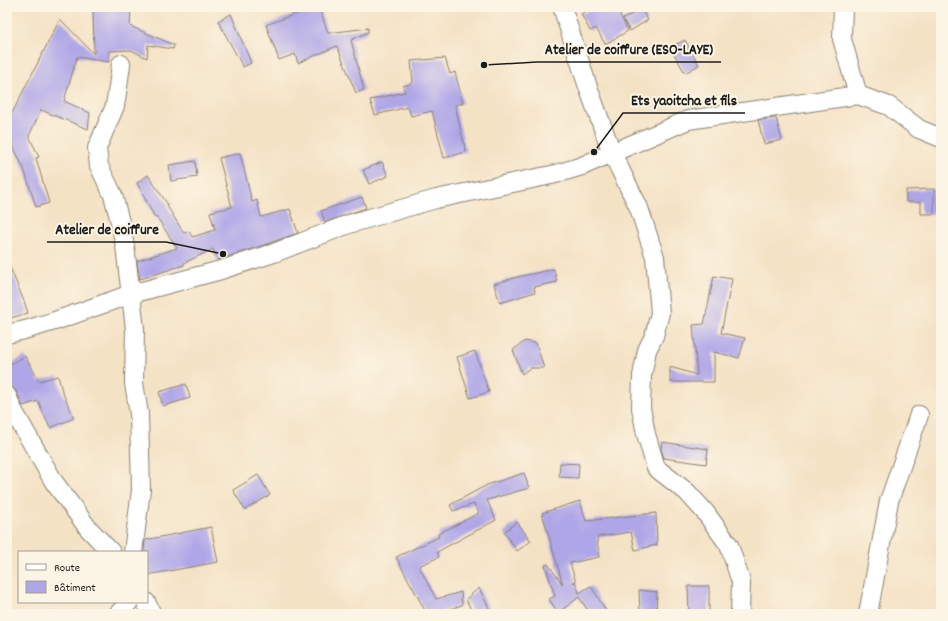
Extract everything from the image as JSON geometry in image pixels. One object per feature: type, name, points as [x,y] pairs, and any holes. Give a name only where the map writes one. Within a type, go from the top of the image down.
[{"type":"street","points":[[562,7],[612,154],[639,208],[655,257],[660,313],[654,336],[647,350],[642,376],[641,408],[646,434],[656,468],[687,492],[705,512],[729,545],[741,582],[740,614]]},
{"type":"street","points":[[843,7],[842,39],[858,95]]},
{"type":"street","points":[[121,64],[114,106],[97,148],[99,166],[113,195],[120,222],[125,246],[135,328],[134,383],[139,414],[141,490],[133,551]]},
{"type":"street","points":[[7,334],[55,321],[131,294],[221,270],[357,222],[436,199],[556,174],[582,166],[688,120],[858,95],[889,106],[919,129],[941,138]]},
{"type":"street","points":[[7,396],[14,412],[54,482],[88,528],[111,551]]},
{"type":"street","points":[[868,614],[889,501],[919,415]]},
{"type":"street","points":[[118,614],[129,603]]},
{"type":"street","points":[[146,603],[152,614]]},
{"type":"building","points":[[93,7],[131,7],[130,26],[174,45],[173,49],[148,45],[147,58],[131,50],[109,51],[109,62],[77,57],[64,101],[90,113],[88,129],[41,110],[29,136],[39,157],[36,158],[49,203],[36,207],[24,169],[7,133],[7,123],[60,19],[94,54]]},
{"type":"building","points":[[314,7],[319,7],[328,33],[368,28],[368,32],[351,40],[364,90],[356,93],[337,46],[298,63],[295,54],[279,60],[266,25]]},
{"type":"building","points":[[594,7],[616,7],[628,31],[605,44],[596,28],[590,31],[581,14]]},
{"type":"building","points":[[641,9],[648,20],[630,31],[623,19]]},
{"type":"building","points":[[231,14],[251,63],[243,67],[218,21]]},
{"type":"building","points":[[685,40],[699,65],[685,73],[670,47]]},
{"type":"building","points":[[445,58],[450,74],[455,72],[463,103],[455,105],[466,152],[444,158],[432,111],[411,116],[408,107],[375,115],[370,100],[405,92],[403,86],[413,83],[411,61]]},
{"type":"building","points":[[776,118],[782,140],[764,144],[758,120]]},
{"type":"building","points":[[240,153],[252,202],[257,200],[261,217],[290,209],[298,233],[217,260],[213,249],[184,263],[184,265],[140,279],[137,261],[177,248],[156,216],[155,218],[137,183],[148,175],[184,233],[189,231],[192,237],[215,230],[210,212],[232,207],[219,158]]},
{"type":"building","points":[[195,161],[197,177],[171,181],[169,165]]},
{"type":"building","points":[[382,162],[388,176],[369,184],[363,170]]},
{"type":"building","points":[[934,189],[934,214],[921,214],[921,202],[906,202],[906,190]]},
{"type":"building","points":[[362,197],[366,208],[325,222],[321,211]]},
{"type":"building","points":[[7,260],[28,313],[7,319]]},
{"type":"building","points":[[554,269],[557,282],[534,287],[535,292],[500,303],[494,284],[517,277]]},
{"type":"building","points":[[714,276],[732,279],[721,333],[745,338],[739,358],[714,352],[714,382],[670,382],[670,367],[697,375],[693,325],[704,324]]},
{"type":"building","points":[[525,341],[536,343],[544,368],[530,368],[522,374],[513,350]]},
{"type":"building","points":[[475,351],[489,392],[470,398],[457,357]]},
{"type":"building","points":[[25,356],[39,381],[58,376],[62,391],[74,418],[50,428],[38,401],[23,406],[13,387],[7,386],[7,366]]},
{"type":"building","points":[[186,384],[190,398],[163,406],[159,392]]},
{"type":"building","points":[[662,442],[708,449],[706,464],[664,458],[661,449]]},
{"type":"building","points":[[560,463],[579,464],[578,478],[559,477]]},
{"type":"building","points":[[524,473],[529,488],[487,500],[496,520],[437,552],[439,557],[419,566],[436,599],[461,592],[462,605],[435,614],[427,614],[396,557],[439,537],[438,534],[479,513],[474,504],[453,511],[450,505],[487,485]]},
{"type":"building","points":[[258,475],[270,495],[245,510],[233,490]]},
{"type":"building","points":[[580,501],[586,521],[656,513],[657,545],[635,550],[631,532],[597,537],[599,557],[570,563],[576,582],[573,582],[576,583],[579,593],[591,586],[608,614],[590,614],[579,597],[558,613],[549,599],[555,596],[545,565],[548,564],[563,585],[542,513]]},
{"type":"building","points":[[517,522],[531,541],[517,551],[504,532]]},
{"type":"building","points":[[211,527],[218,562],[148,575],[148,551],[144,551],[145,540]]},
{"type":"building","points":[[688,586],[709,586],[709,614],[689,614]]},
{"type":"building","points":[[479,588],[492,614],[473,614],[466,599]]},
{"type":"building","points":[[639,590],[657,592],[656,614],[640,614]]},
{"type":"place","name":"Atelier de coiffure (ESO-LAYE)","points":[[484,65]]},
{"type":"place","name":"Ets yaoitcha et fils","points":[[594,152]]},
{"type":"place","name":"Atelier de coiffure","points":[[223,254]]}]
